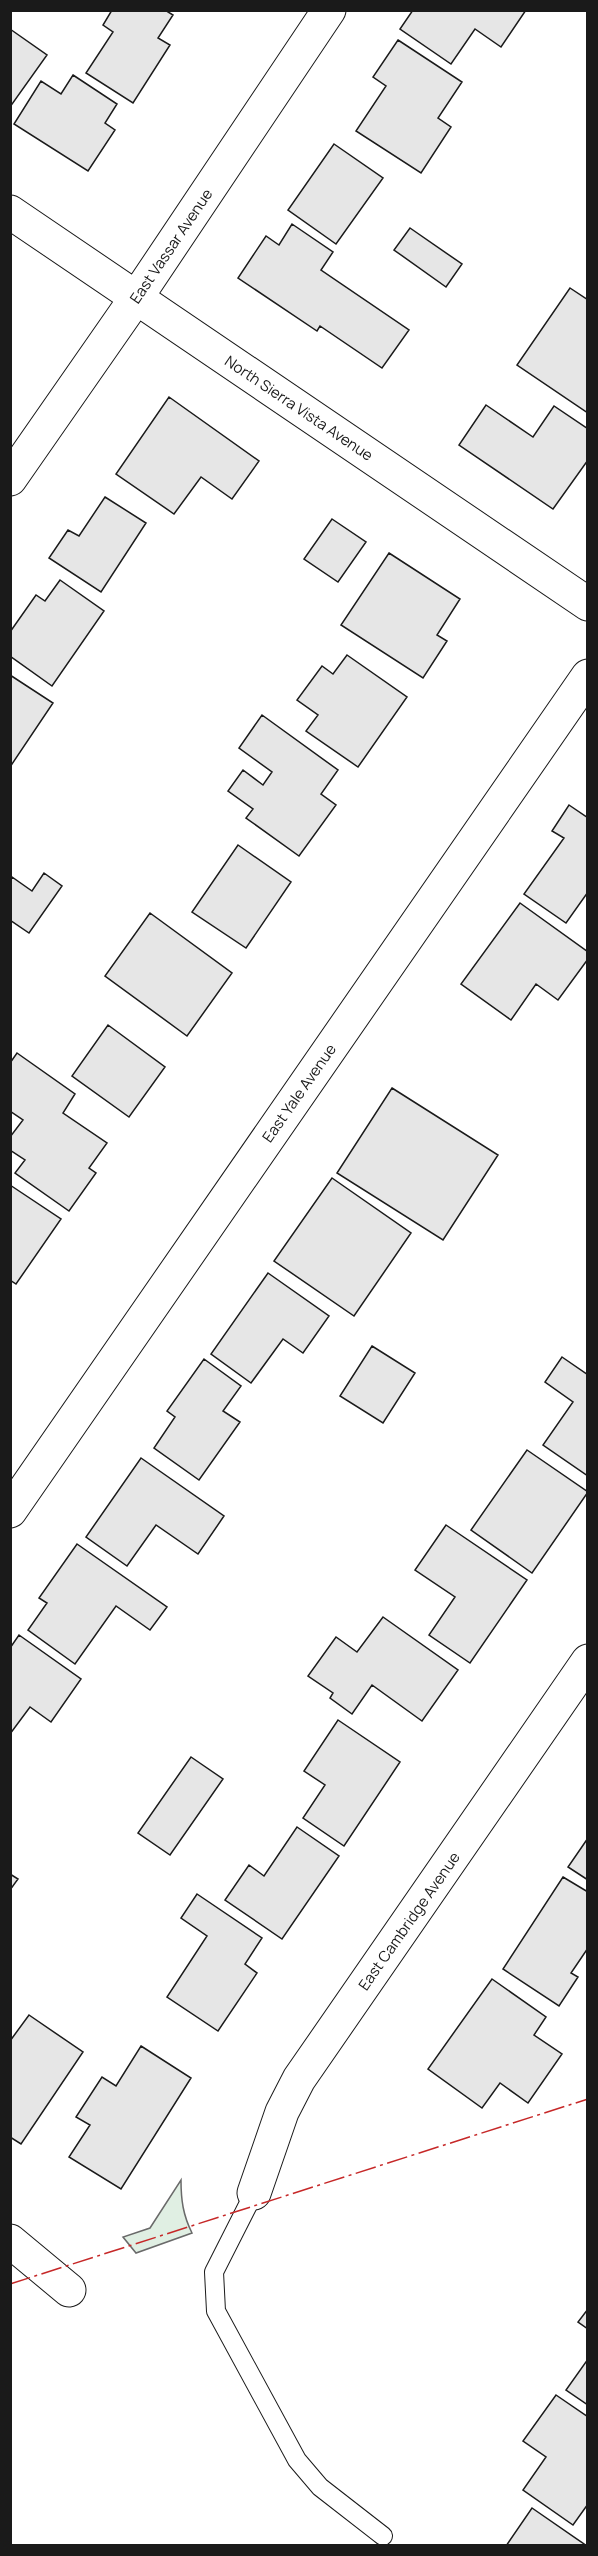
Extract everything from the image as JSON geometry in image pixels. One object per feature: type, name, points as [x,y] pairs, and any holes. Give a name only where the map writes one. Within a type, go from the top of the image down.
[{"type":"street","name":"East Vassar Avenue","points":[[10,479],[136,298],[329,10]]},
{"type":"street","name":"North Sierra Vista Avenue","points":[[10,212],[588,604]]},
{"type":"street","name":"East Yale Avenue","points":[[10,1511],[588,676]]},
{"type":"street","name":"East Cambridge Avenue","points":[[254,2193],[282,2112],[299,2079],[588,1661]]},
{"type":"street","points":[[10,2241],[69,2290]]},
{"type":"lane","points":[[254,2193],[214,2272],[216,2311],[297,2460],[320,2487],[383,2536]]},
{"type":"green space","points":[[181,2180],[183,2207],[192,2233],[136,2253],[123,2237],[150,2228]]},
{"type":"building","points":[[112,10],[165,10],[173,15],[158,38],[170,45],[133,103],[86,73],[113,32],[103,25]]},
{"type":"building","points":[[413,10],[526,10],[501,47],[475,29],[451,64],[400,29]]},
{"type":"building","points":[[10,29],[47,55],[10,107]]},
{"type":"building","points":[[398,40],[462,82],[438,118],[451,127],[421,173],[356,131],[386,86],[373,77]]},
{"type":"building","points":[[73,75],[117,104],[105,123],[115,130],[88,171],[14,124],[41,81],[61,94]]},
{"type":"building","points":[[334,144],[383,178],[336,244],[288,210]]},
{"type":"building","points":[[292,224],[333,252],[321,270],[409,330],[382,368],[320,326],[317,331],[238,278],[266,236],[279,245]]},
{"type":"building","points":[[410,228],[462,264],[446,287],[394,250]]},
{"type":"building","points":[[570,288],[588,300],[588,413],[517,365]]},
{"type":"building","points":[[169,397],[259,461],[232,499],[201,477],[174,514],[116,474]]},
{"type":"building","points":[[486,405],[533,437],[554,406],[588,429],[588,460],[553,509],[459,445]]},
{"type":"building","points":[[105,497],[146,523],[101,592],[49,558],[68,530],[79,536]]},
{"type":"building","points":[[332,519],[366,542],[338,582],[304,559]]},
{"type":"building","points":[[389,553],[460,599],[437,635],[447,641],[423,678],[341,625]]},
{"type":"building","points":[[60,580],[104,611],[52,686],[10,656],[10,632],[36,595],[45,601]]},
{"type":"building","points":[[347,655],[407,697],[358,767],[306,731],[318,715],[297,700],[322,666],[333,674]]},
{"type":"building","points":[[10,675],[53,703],[10,767]]},
{"type":"building","points":[[262,715],[338,770],[321,794],[336,805],[299,856],[246,818],[253,809],[228,791],[243,770],[263,785],[272,772],[239,748]]},
{"type":"building","points":[[569,805],[588,818],[588,892],[566,923],[524,894],[564,838],[552,831]]},
{"type":"building","points":[[238,845],[291,882],[246,948],[192,912]]},
{"type":"building","points":[[44,873],[62,886],[29,933],[10,920],[10,880],[12,877],[32,891]]},
{"type":"building","points":[[520,903],[588,952],[588,959],[558,1000],[536,984],[511,1020],[461,984]]},
{"type":"building","points":[[150,913],[232,973],[187,1036],[105,976]]},
{"type":"building","points":[[108,1025],[165,1067],[129,1117],[72,1076]]},
{"type":"building","points":[[17,1053],[75,1094],[63,1113],[107,1143],[89,1168],[96,1173],[69,1211],[15,1173],[25,1160],[10,1150],[10,1137],[23,1120],[10,1111],[10,1063]]},
{"type":"building","points":[[392,1088],[498,1155],[443,1240],[337,1173]]},
{"type":"building","points":[[332,1178],[411,1233],[354,1316],[274,1261]]},
{"type":"building","points":[[10,1185],[61,1219],[16,1284],[10,1280]]},
{"type":"building","points":[[268,1273],[329,1316],[303,1353],[283,1339],[251,1383],[211,1354]]},
{"type":"building","points":[[372,1346],[415,1373],[383,1423],[340,1396]]},
{"type":"building","points":[[562,1357],[588,1375],[588,1476],[543,1445],[573,1402],[545,1382]]},
{"type":"building","points":[[204,1359],[241,1386],[223,1411],[240,1422],[199,1480],[154,1448],[175,1417],[167,1411]]},
{"type":"building","points":[[527,1450],[588,1492],[532,1573],[471,1530]]},
{"type":"building","points":[[141,1458],[224,1516],[198,1554],[156,1525],[127,1566],[86,1537]]},
{"type":"building","points":[[446,1525],[527,1580],[470,1663],[429,1635],[455,1597],[415,1570]]},
{"type":"building","points":[[77,1544],[167,1607],[150,1630],[116,1606],[75,1664],[28,1630],[47,1603],[39,1598]]},
{"type":"building","points":[[383,1617],[458,1670],[422,1721],[372,1685],[352,1714],[330,1698],[333,1693],[308,1676],[336,1637],[357,1652]]},
{"type":"building","points":[[19,1635],[81,1679],[51,1722],[30,1707],[10,1734],[10,1648]]},
{"type":"building","points":[[338,1720],[400,1762],[344,1846],[303,1818],[325,1785],[304,1771]]},
{"type":"building","points":[[191,1757],[223,1779],[170,1855],[138,1833]]},
{"type":"building","points":[[297,1827],[339,1856],[282,1939],[225,1900],[249,1865],[264,1876]]},
{"type":"building","points":[[588,1838],[588,1880],[568,1867]]},
{"type":"building","points":[[10,1874],[18,1879],[10,1890]]},
{"type":"building","points":[[563,1877],[588,1892],[588,1948],[571,1973],[578,1977],[559,2006],[503,1969]]},
{"type":"building","points":[[197,1894],[262,1938],[245,1964],[257,1973],[218,2031],[167,1997],[207,1936],[181,1918]]},
{"type":"building","points":[[492,1979],[546,2017],[534,2035],[562,2054],[528,2103],[500,2083],[482,2108],[428,2069]]},
{"type":"building","points":[[29,2015],[83,2052],[21,2144],[10,2137],[10,2041]]},
{"type":"building","points":[[141,2046],[191,2078],[121,2189],[69,2157],[90,2125],[76,2117],[102,2077],[116,2086]]},
{"type":"building","points":[[588,2309],[588,2329],[578,2322]]},
{"type":"building","points":[[588,2359],[588,2405],[566,2390]]},
{"type":"building","points":[[556,2395],[588,2417],[588,2504],[573,2525],[523,2490],[546,2457],[523,2441]]},
{"type":"building","points":[[532,2508],[587,2546],[506,2546]]},
{"type":"power","points":[[10,2284],[588,2099]]}]
